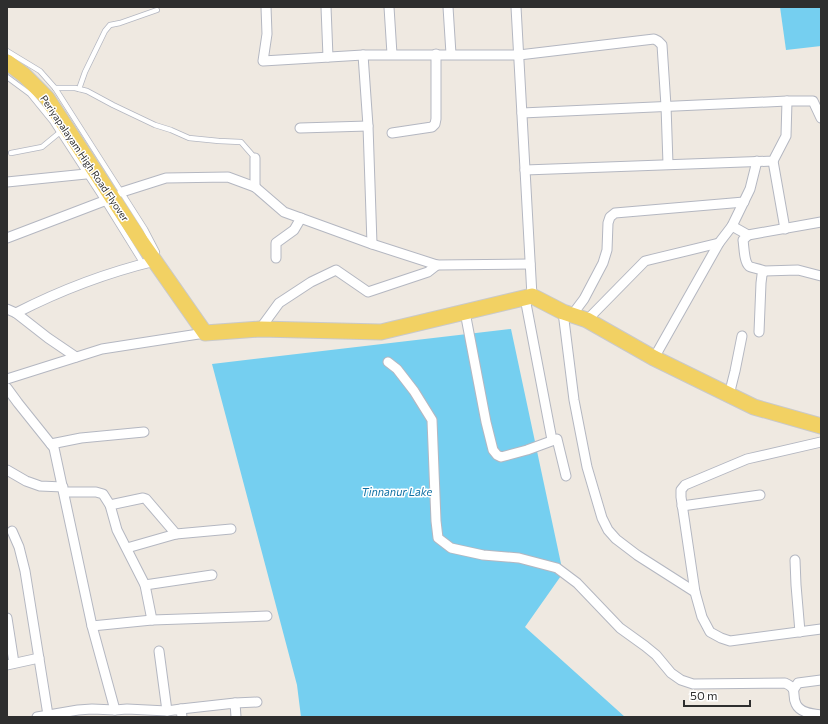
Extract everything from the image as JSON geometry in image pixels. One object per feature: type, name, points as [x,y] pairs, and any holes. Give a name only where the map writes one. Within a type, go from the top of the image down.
[{"type":"main road","name":"Periyapalayam High Road Flyover","points":[[7,62],[24,75],[47,98],[142,243],[149,262],[205,333]]},
{"type":"main road","points":[[205,333],[260,329],[381,332],[529,297],[587,320],[654,358],[754,407],[821,426]]},
{"type":"street","points":[[266,7],[267,34],[264,61],[392,54],[519,55],[654,39],[662,45],[668,164]]},
{"type":"street","points":[[326,7],[328,57]]},
{"type":"street","points":[[390,7],[392,54]]},
{"type":"street","points":[[448,7],[451,54]]},
{"type":"street","points":[[516,7],[530,264],[529,297],[552,440]]},
{"type":"street","points":[[392,133],[432,127],[435,124],[436,54]]},
{"type":"street","points":[[363,55],[368,126],[372,244]]},
{"type":"street","points":[[785,229],[773,161],[786,136],[787,101]]},
{"type":"street","points":[[522,113],[813,101],[821,118]]},
{"type":"street","points":[[300,128],[368,126]]},
{"type":"street","points":[[255,158],[255,187]]},
{"type":"street","points":[[654,358],[719,243],[732,226],[750,189],[757,161]]},
{"type":"street","points":[[525,170],[773,161]]},
{"type":"street","points":[[7,182],[86,174]]},
{"type":"street","points":[[122,192],[166,178],[228,177],[255,187],[284,212],[372,244],[437,265],[530,264]]},
{"type":"street","points":[[7,238],[104,201]]},
{"type":"street","points":[[695,592],[637,555],[616,539],[608,530],[602,518],[587,467],[574,400],[568,313],[584,299],[603,263],[607,250],[608,223],[610,216],[615,212],[744,202]]},
{"type":"street","points":[[276,258],[276,243],[294,230],[301,218]]},
{"type":"street","points":[[821,222],[748,235],[743,240],[745,259],[747,265],[750,267],[764,271],[798,270],[821,276]]},
{"type":"street","points":[[732,226],[748,235]]},
{"type":"street","points":[[587,320],[645,261],[719,243]]},
{"type":"street","points":[[16,313],[44,298],[77,284],[149,262]]},
{"type":"street","points":[[260,329],[279,304],[311,282],[336,270],[368,292],[428,272],[437,265]]},
{"type":"street","points":[[759,332],[761,283],[764,271]]},
{"type":"street","points":[[7,309],[16,313],[48,338],[76,357]]},
{"type":"street","points":[[465,312],[486,422],[493,450],[501,457],[527,450],[557,439],[566,476]]},
{"type":"street","points":[[7,379],[102,349],[205,333]]},
{"type":"street","points":[[729,395],[742,336]]},
{"type":"street","points":[[388,362],[397,369],[414,391],[432,420],[438,538],[451,548],[482,555],[519,558],[558,568],[577,583],[620,628],[656,655],[671,673],[681,680],[693,684],[785,683],[794,689],[796,704],[801,710],[821,715]]},
{"type":"street","points":[[7,388],[54,448],[92,626],[115,710]]},
{"type":"street","points":[[51,444],[80,438],[144,432]]},
{"type":"street","points":[[821,442],[750,458],[684,485],[681,498],[695,592],[702,618],[710,632],[720,638],[730,641],[821,629]]},
{"type":"street","points":[[7,470],[26,481],[40,486],[103,494],[110,505],[117,530],[145,585],[152,620]]},
{"type":"street","points":[[682,506],[760,495]]},
{"type":"street","points":[[110,505],[142,498],[146,500],[176,534]]},
{"type":"street","points":[[127,548],[176,534],[231,529]]},
{"type":"street","points":[[12,531],[19,547],[25,571],[48,715]]},
{"type":"street","points":[[795,560],[800,632]]},
{"type":"street","points":[[145,585],[212,574]]},
{"type":"street","points":[[92,626],[152,620],[267,616]]},
{"type":"street","points":[[7,618],[11,664],[39,658]]},
{"type":"street","points":[[159,651],[167,711]]},
{"type":"street","points":[[794,689],[798,683],[821,680]]},
{"type":"street","points":[[37,717],[79,713],[92,709],[115,710],[127,713],[167,711],[182,713],[235,703],[257,702]]},
{"type":"street","points":[[235,703],[236,717]]},
{"type":"lane","points":[[79,89],[85,72],[104,31],[110,25],[157,10]]},
{"type":"lane","points":[[7,51],[40,71],[55,88],[145,229],[158,254],[149,262],[104,201],[52,121],[30,94],[7,77]]},
{"type":"lane","points":[[55,88],[75,88],[87,91],[155,125],[189,138],[241,142],[255,158]]},
{"type":"lane","points":[[11,153],[42,147],[60,133]]},
{"type":"water","points":[[780,7],[821,7],[821,46],[786,50]]},
{"type":"water","name":"Tinnanur Lake","points":[[511,329],[563,573],[525,627],[625,717],[301,717],[297,685],[212,364]]}]
